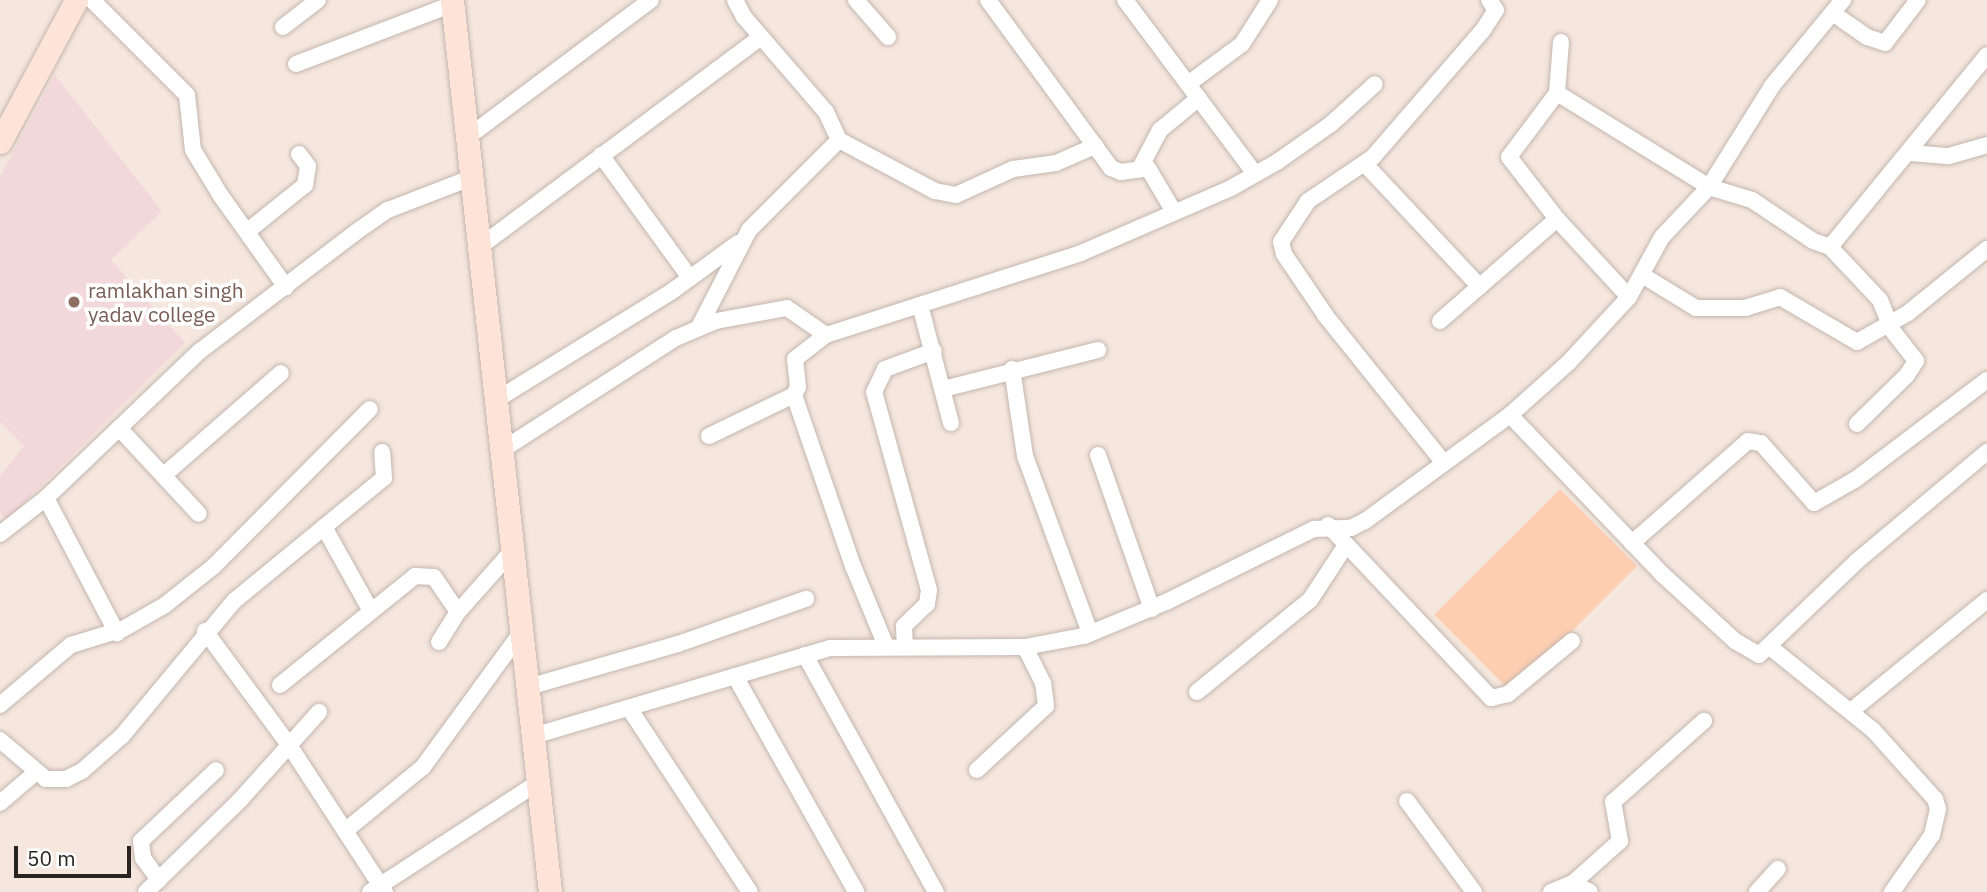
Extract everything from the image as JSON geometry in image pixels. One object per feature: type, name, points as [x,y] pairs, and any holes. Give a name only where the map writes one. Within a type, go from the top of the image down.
[{"type":"main road","points":[[0,142],[76,0]]},
{"type":"main road","points":[[453,2],[482,244],[496,400],[550,892]]},
{"type":"street","points":[[92,0],[187,95],[193,149],[221,196],[249,230],[286,287]]},
{"type":"street","points":[[283,27],[318,0]]},
{"type":"street","points":[[468,136],[651,0]]},
{"type":"street","points":[[735,0],[761,37],[826,112],[839,140],[935,191],[956,195],[1013,169],[1056,163],[1095,146]]},
{"type":"street","points":[[856,0],[888,37]]},
{"type":"street","points":[[988,0],[1115,172],[1141,166],[1156,176],[1174,212]]},
{"type":"street","points":[[1125,0],[1255,174]]},
{"type":"street","points":[[1188,84],[1242,44],[1270,0]]},
{"type":"street","points":[[533,736],[805,655],[855,645],[1025,648],[1090,634],[1152,609],[1269,548],[1328,525],[1351,528],[1365,522],[1510,415],[1569,362],[1629,296],[1675,220],[1709,187],[1772,86],[1838,7],[1867,37],[1885,43],[1918,0]]},
{"type":"street","points":[[296,64],[453,2]]},
{"type":"street","points":[[1444,463],[1326,316],[1284,254],[1281,242],[1285,230],[1303,208],[1365,164],[1483,30],[1498,3]]},
{"type":"street","points":[[482,244],[761,37]]},
{"type":"street","points":[[1561,42],[1557,93],[1509,157],[1558,219],[1629,296]]},
{"type":"street","points":[[1830,247],[1911,153],[1987,55]]},
{"type":"street","points":[[709,436],[794,395],[798,387],[795,359],[826,335],[1081,254],[1174,212],[1255,174],[1308,142],[1375,85]]},
{"type":"street","points":[[1557,93],[1709,187],[1752,200],[1813,241],[1830,247],[1880,300],[1889,321],[1916,360],[1915,367],[1857,424]]},
{"type":"street","points":[[1141,166],[1160,130],[1199,98]]},
{"type":"street","points":[[496,400],[690,278],[742,240],[839,140]]},
{"type":"street","points":[[1911,153],[1949,156],[1987,145]]},
{"type":"street","points":[[249,230],[305,185],[308,166],[299,154]]},
{"type":"street","points":[[601,156],[690,278]]},
{"type":"street","points":[[1365,164],[1480,287]]},
{"type":"street","points":[[0,534],[46,498],[200,351],[388,210],[474,177]]},
{"type":"street","points":[[1440,321],[1558,219]]},
{"type":"street","points":[[699,327],[742,240]]},
{"type":"street","points":[[1642,275],[1696,308],[1745,308],[1780,297],[1850,341],[1857,342],[1889,321],[1908,313],[1987,249]]},
{"type":"street","points":[[920,304],[951,424]]},
{"type":"street","points":[[502,450],[699,327],[787,308],[826,335]]},
{"type":"street","points":[[943,389],[1012,369],[1098,350]]},
{"type":"street","points":[[905,646],[904,626],[926,604],[929,590],[874,392],[885,369],[934,351]]},
{"type":"street","points":[[1012,369],[1025,456],[1090,634]]},
{"type":"street","points":[[164,475],[281,373]]},
{"type":"street","points":[[1632,543],[1748,441],[1762,443],[1814,503],[1856,479],[1987,380]]},
{"type":"street","points":[[794,395],[853,566],[886,646]]},
{"type":"street","points":[[0,705],[71,645],[117,633],[165,604],[214,566],[370,409]]},
{"type":"street","points":[[1510,415],[1632,543],[1742,647],[1759,655],[1770,648],[1857,561],[1987,452]]},
{"type":"street","points":[[119,428],[199,514]]},
{"type":"street","points":[[0,740],[34,774],[46,779],[66,779],[82,771],[122,736],[205,631],[384,478],[382,452]]},
{"type":"street","points":[[1098,456],[1152,609]]},
{"type":"street","points":[[46,498],[117,633]]},
{"type":"street","points":[[1328,525],[1491,698],[1507,694],[1572,641]]},
{"type":"street","points":[[324,527],[371,611]]},
{"type":"street","points":[[1197,692],[1310,600],[1346,545]]},
{"type":"street","points":[[439,642],[458,612],[514,549]]},
{"type":"street","points":[[280,685],[371,611],[425,573],[441,584],[458,612]]},
{"type":"street","points":[[528,687],[678,644],[806,599]]},
{"type":"street","points":[[1851,711],[1985,607]]},
{"type":"street","points":[[345,831],[423,766],[523,630]]},
{"type":"street","points":[[205,631],[289,746],[345,831],[378,890],[539,782]]},
{"type":"street","points":[[977,770],[1046,706],[1043,683],[1025,648]]},
{"type":"street","points":[[1770,648],[1851,711],[1921,779],[1938,809],[1932,835],[1892,892]]},
{"type":"street","points":[[805,655],[936,892]]},
{"type":"street","points":[[735,676],[856,892]]},
{"type":"street","points":[[629,708],[750,892]]},
{"type":"street","points":[[146,892],[289,746],[318,712]]},
{"type":"street","points":[[1551,892],[1573,883],[1620,841],[1613,802],[1704,721]]},
{"type":"street","points":[[159,880],[143,858],[141,841],[216,770]]},
{"type":"street","points":[[0,803],[34,774]]},
{"type":"street","points":[[1407,801],[1474,892]]},
{"type":"street","points":[[1757,892],[1778,869]]},
{"type":"street","points":[[1573,883],[1590,892]]},
{"type":"shaded area","name":"ramlakhan singh yadav college","points":[[55,75],[162,211],[111,260],[185,343],[7,520],[0,513],[0,476],[24,446],[0,422],[0,176]]},
{"type":"shaded area","points":[[1560,489],[1637,566],[1511,692],[1434,615]]},
{"type":"place","name":"ramlakhan singh yadav college","points":[[74,302]]}]
